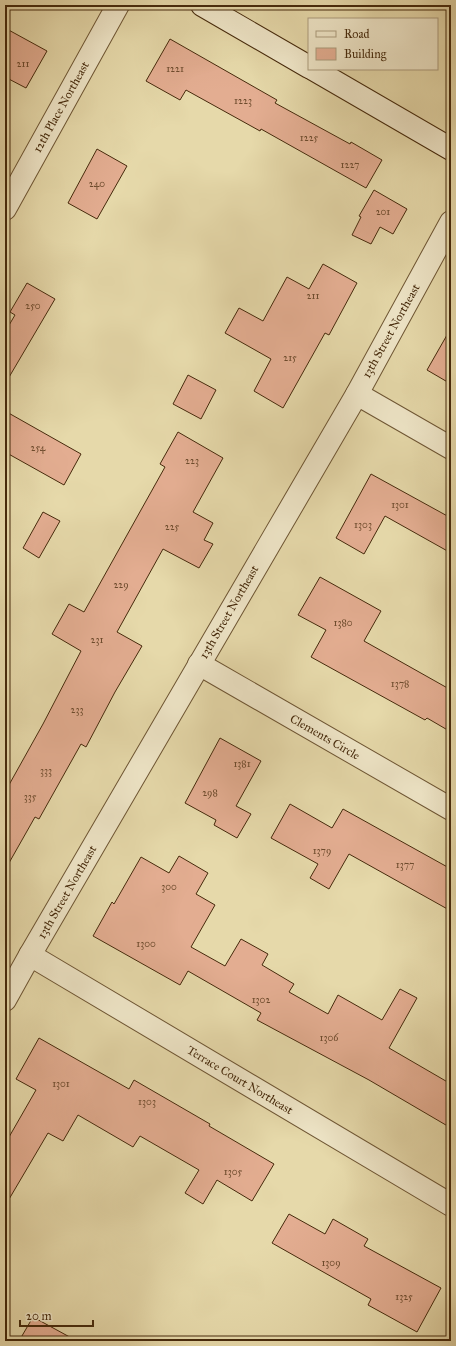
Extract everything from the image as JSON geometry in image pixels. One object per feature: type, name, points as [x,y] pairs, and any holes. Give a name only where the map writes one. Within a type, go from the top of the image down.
[{"type":"street","name":"12th Place Northeast","points":[[5,209],[118,5]]},
{"type":"street","points":[[202,5],[308,66]]},
{"type":"street","points":[[315,70],[451,149]]},
{"type":"street","name":"13th Street Northeast","points":[[5,1000],[357,394],[451,222]]},
{"type":"street","points":[[357,394],[451,448]]},
{"type":"street","name":"Clements Circle","points":[[199,664],[451,809]]},
{"type":"street","name":"Terrace Court Northeast","points":[[30,955],[451,1205]]},
{"type":"building","points":[[5,28],[47,51],[26,88],[5,77]]},
{"type":"building","points":[[170,39],[277,100],[275,103],[350,144],[351,142],[382,160],[366,188],[261,129],[260,131],[186,90],[180,100],[146,81]]},
{"type":"building","points":[[97,149],[127,166],[97,219],[68,203]]},
{"type":"building","points":[[374,190],[407,209],[393,234],[380,227],[371,244],[352,235],[361,217],[359,216]]},
{"type":"building","points":[[323,264],[357,283],[329,335],[325,333],[283,408],[254,391],[271,359],[225,333],[239,308],[263,321],[287,277],[309,289]]},
{"type":"building","points":[[27,283],[55,299],[5,384],[5,332],[15,315],[10,312]]},
{"type":"building","points":[[451,328],[451,384],[427,370]]},
{"type":"building","points":[[188,375],[216,390],[201,419],[173,404]]},
{"type":"building","points":[[5,411],[81,454],[64,485],[5,452]]},
{"type":"building","points":[[178,432],[223,458],[193,512],[213,523],[204,540],[213,544],[199,568],[163,549],[117,632],[142,646],[115,692],[86,747],[81,744],[39,819],[35,817],[5,870],[5,792],[81,651],[52,634],[69,604],[84,612],[165,467],[160,464]]},
{"type":"building","points":[[371,474],[451,518],[451,553],[385,516],[364,554],[336,538]]},
{"type":"building","points":[[43,512],[60,521],[39,558],[23,548]]},
{"type":"building","points":[[320,577],[381,611],[364,641],[451,690],[451,732],[427,718],[425,720],[311,657],[326,630],[298,615]]},
{"type":"building","points":[[220,738],[261,761],[236,806],[251,814],[237,838],[214,825],[216,820],[185,803]]},
{"type":"building","points":[[290,804],[332,828],[343,809],[451,869],[451,911],[349,854],[329,889],[310,878],[318,864],[271,838]]},
{"type":"building","points":[[179,856],[208,873],[196,894],[215,905],[191,947],[225,966],[241,939],[268,954],[262,965],[294,984],[289,992],[328,1014],[338,995],[382,1020],[400,989],[417,998],[389,1048],[451,1084],[451,1128],[369,1080],[257,1020],[261,1013],[188,971],[180,985],[93,936],[112,902],[114,904],[141,857],[169,873]]},
{"type":"building","points":[[39,1038],[129,1089],[134,1080],[210,1124],[209,1126],[274,1164],[252,1201],[217,1180],[203,1204],[185,1193],[199,1170],[140,1136],[133,1147],[78,1115],[63,1141],[48,1133],[5,1206],[5,1144],[36,1090],[16,1079]]},
{"type":"building","points":[[289,1214],[325,1234],[333,1219],[368,1239],[364,1246],[441,1288],[417,1332],[368,1305],[371,1299],[272,1243]]},
{"type":"building","points":[[33,1317],[77,1341],[19,1341]]}]
